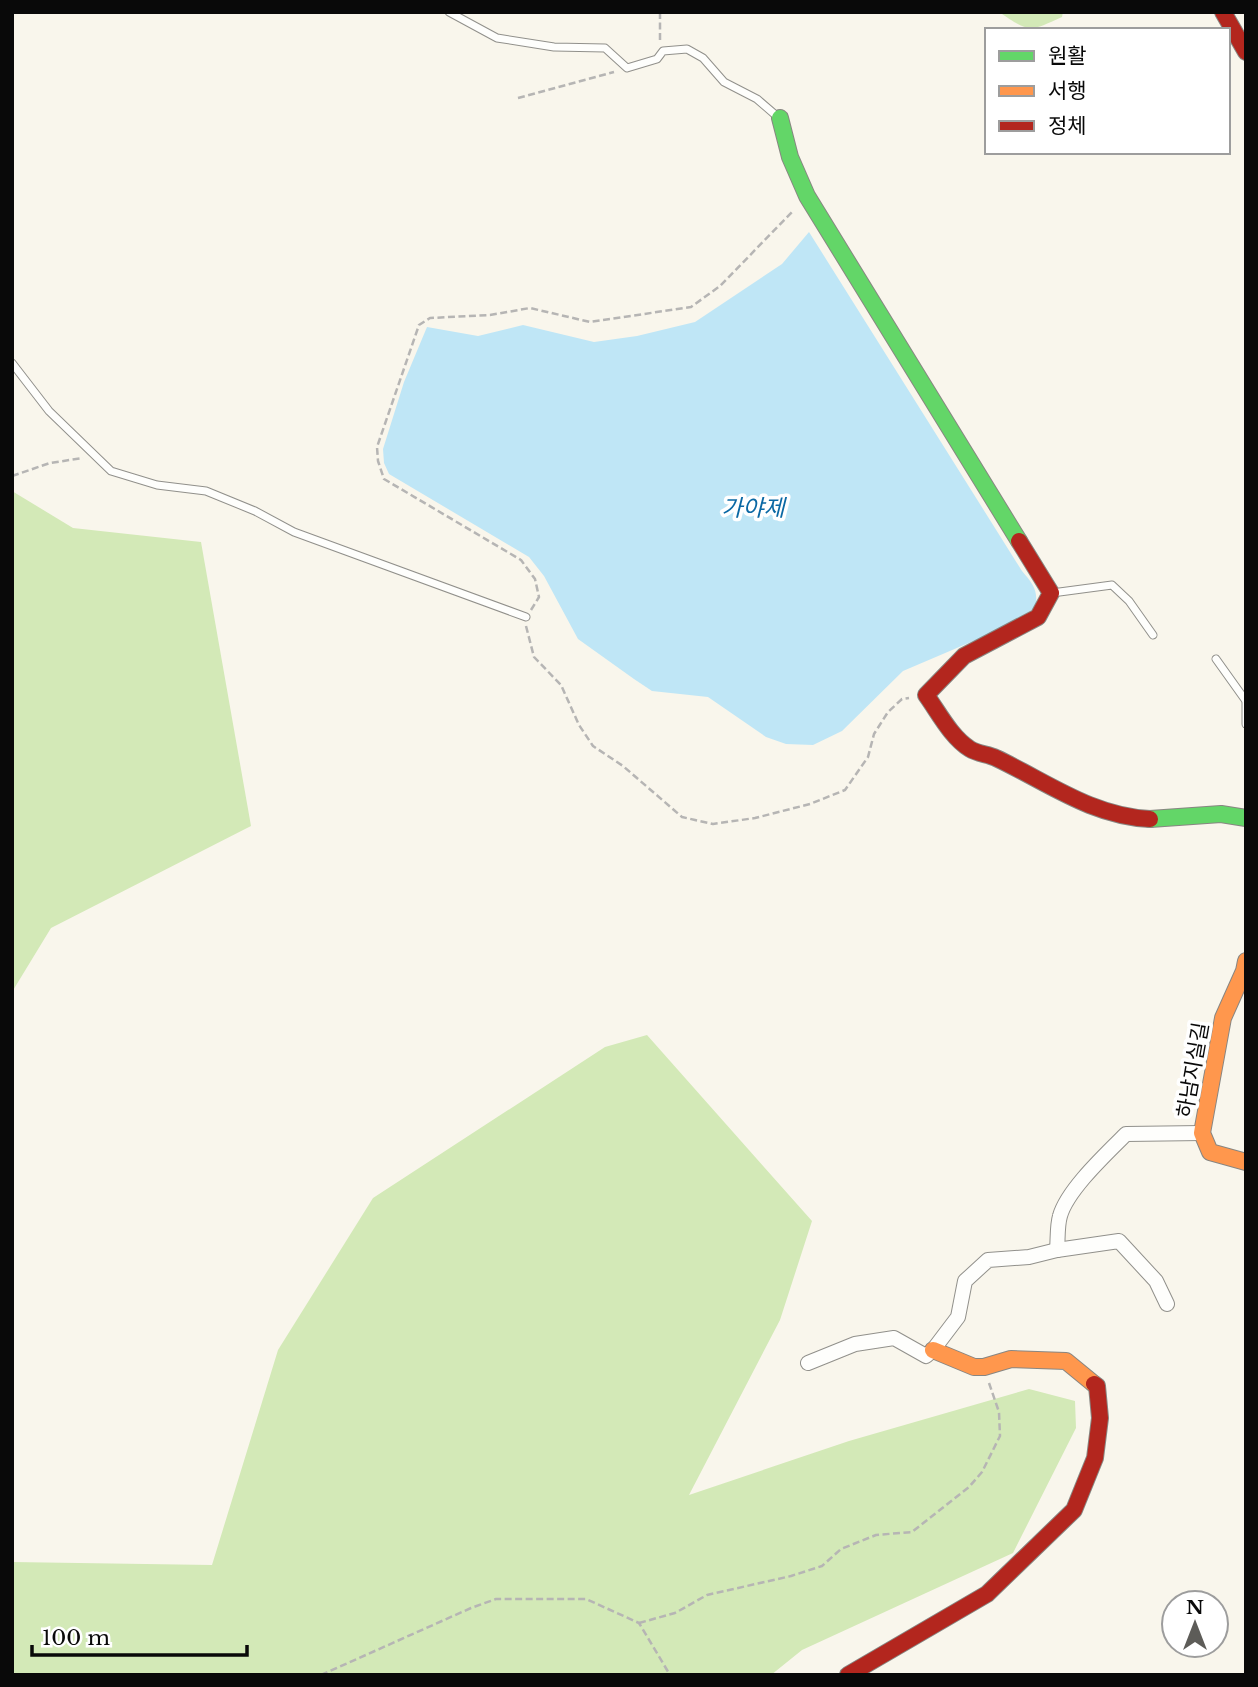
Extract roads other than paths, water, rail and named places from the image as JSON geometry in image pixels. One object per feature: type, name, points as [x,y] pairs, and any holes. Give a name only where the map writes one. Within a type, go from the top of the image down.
[{"type":"street","points":[[1223,12],[1246,52]]},
{"type":"street","points":[[780,118],[790,157],[807,197],[1051,593],[1038,617],[964,656],[926,695],[953,733],[972,751],[988,753],[1061,796],[1091,808],[1147,820],[1174,820],[1225,813],[1246,818]]},
{"type":"street","name":"하남지실길","points":[[1246,961],[1223,1018],[1202,1133],[1210,1152],[1246,1162]]},
{"type":"street","points":[[1057,1250],[1060,1215],[1069,1199],[1090,1171],[1126,1134],[1202,1133]]},
{"type":"street","points":[[808,1363],[855,1344],[894,1338],[926,1356],[958,1317],[965,1281],[988,1260],[1029,1257],[1119,1241],[1156,1281],[1167,1304]]},
{"type":"street","points":[[848,1675],[987,1594],[1074,1510],[1095,1458],[1100,1418],[1097,1386],[1066,1361],[1011,1359],[984,1367],[974,1367],[933,1350]]},
{"type":"lane","points":[[449,12],[497,38],[554,47],[605,48],[627,68],[657,59],[663,51],[687,50],[703,58],[724,82],[757,99],[780,118]]},
{"type":"lane","points":[[12,363],[49,411],[111,471],[157,485],[206,491],[255,511],[294,532],[526,617]]},
{"type":"lane","points":[[1051,593],[1112,585],[1129,601],[1153,635]]},
{"type":"lane","points":[[1216,659],[1246,702],[1246,724]]},
{"type":"water","name":"가야제","points":[[809,232],[1036,592],[1035,608],[992,633],[903,671],[842,731],[813,745],[786,744],[766,737],[708,697],[652,691],[634,679],[578,639],[544,576],[529,557],[389,474],[384,463],[383,449],[404,382],[427,327],[478,336],[523,325],[594,342],[637,336],[695,322],[782,264]]}]
